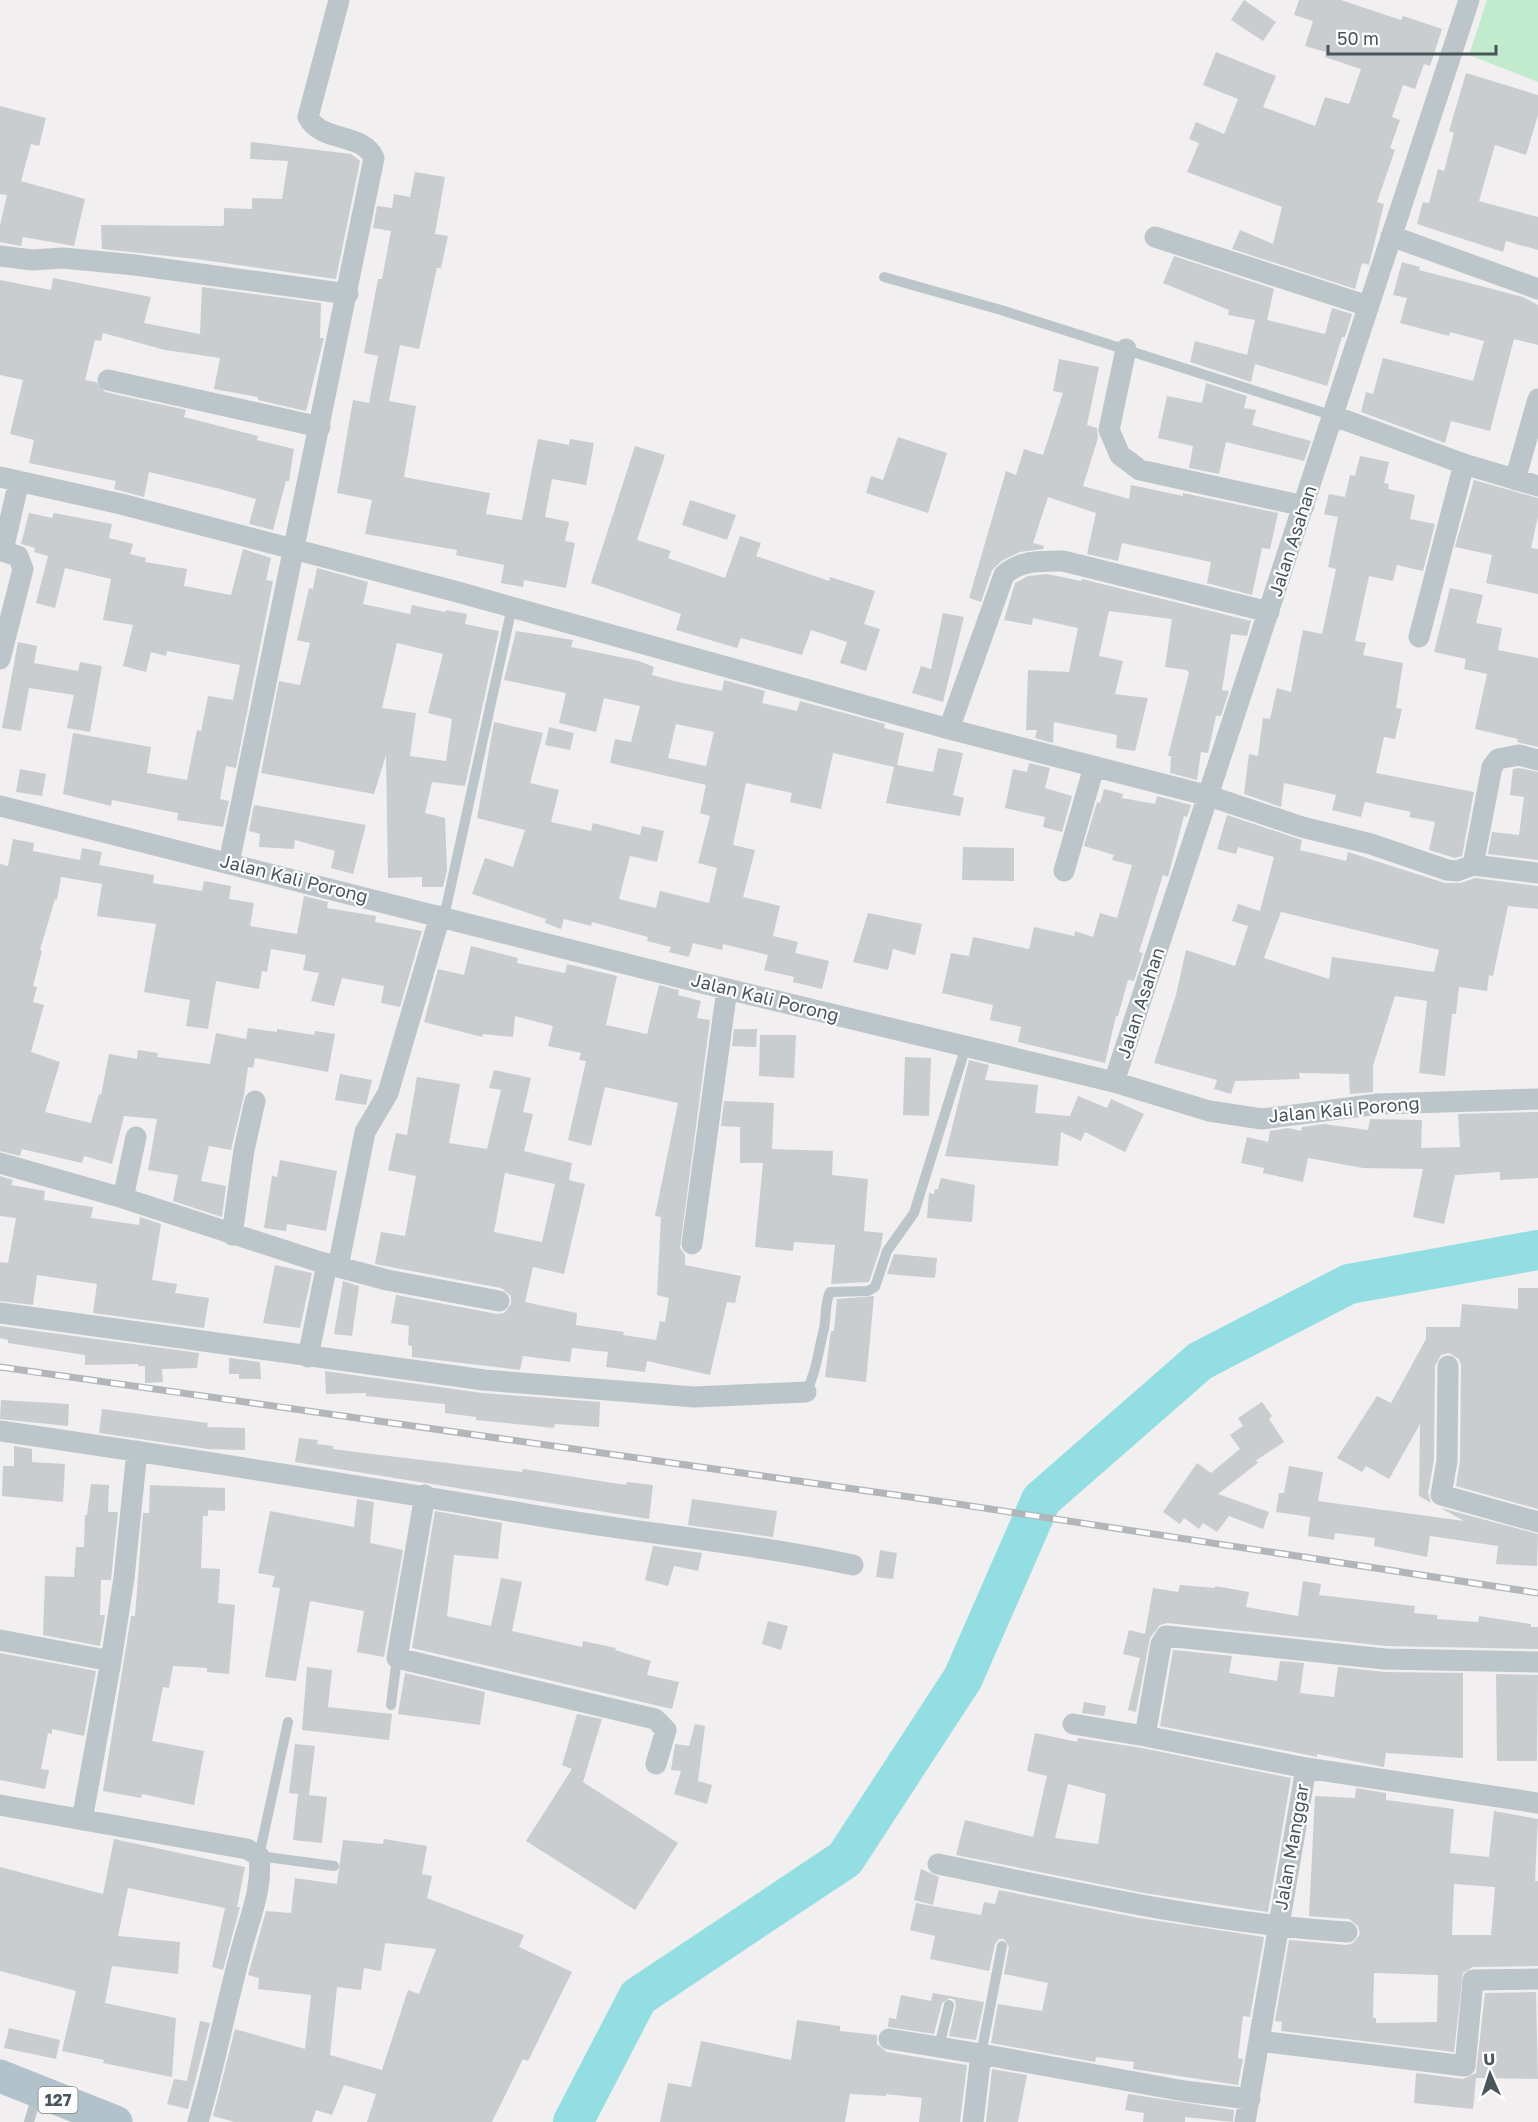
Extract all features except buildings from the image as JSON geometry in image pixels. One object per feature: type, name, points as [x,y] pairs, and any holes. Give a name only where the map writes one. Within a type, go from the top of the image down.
[{"type":"main road","name":"127","points":[[0,2076],[34,2107],[116,2122]]},
{"type":"street","points":[[229,863],[348,294],[374,158],[365,145],[330,134],[312,124],[309,117],[339,0]]},
{"type":"street","name":"Jalan Asahan","points":[[1114,1082],[1469,0]]},
{"type":"street","points":[[1391,236],[1538,289]]},
{"type":"street","points":[[1155,237],[1368,306]]},
{"type":"street","points":[[0,256],[32,260],[63,258],[135,265],[348,294]]},
{"type":"street","points":[[1126,349],[1109,430],[1120,455],[1140,470],[1304,506]]},
{"type":"street","points":[[108,380],[320,427]]},
{"type":"street","points":[[1515,480],[1538,399]]},
{"type":"street","points":[[1334,416],[1464,464],[1538,486]]},
{"type":"street","points":[[1419,636],[1464,464]]},
{"type":"street","points":[[0,659],[23,569],[18,556],[5,552],[3,546],[10,479],[121,504],[512,608],[949,729],[1209,796],[1302,827],[1371,844],[1447,870],[1457,871],[1473,865],[1538,873]]},
{"type":"street","points":[[949,729],[1004,575],[1013,567],[1034,561],[1063,561],[1269,612]]},
{"type":"street","points":[[1473,865],[1492,768],[1498,759],[1506,756],[1519,755],[1538,760]]},
{"type":"street","points":[[1064,871],[1094,767]]},
{"type":"street","name":"Jalan Kali Porong","points":[[0,806],[728,989],[1114,1082],[1209,1111],[1262,1119],[1378,1104],[1538,1099]]},
{"type":"street","points":[[308,1357],[365,1132],[388,1093],[442,917]]},
{"type":"street","points":[[692,1244],[728,989]]},
{"type":"street","points":[[232,1235],[244,1150],[255,1101]]},
{"type":"street","points":[[123,1198],[136,1137]]},
{"type":"street","points":[[0,1163],[123,1198],[232,1235],[387,1280],[499,1301]]},
{"type":"street","points":[[0,1313],[80,1322],[308,1357],[484,1380],[627,1394],[694,1397],[806,1392]]},
{"type":"street","points":[[1448,1366],[1447,1461],[1441,1495],[1538,1522]]},
{"type":"street","points":[[0,1431],[425,1495],[617,1528],[806,1555],[853,1565]]},
{"type":"street","points":[[82,1820],[124,1578],[136,1451]]},
{"type":"street","points":[[425,1495],[397,1658],[655,1719],[666,1730],[656,1764]]},
{"type":"street","points":[[1145,1736],[1161,1644],[1166,1636],[1385,1659],[1538,1662]]},
{"type":"street","points":[[0,1640],[111,1661]]},
{"type":"street","points":[[1073,1724],[1306,1768]]},
{"type":"street","name":"Jalan Manggar","points":[[1245,2122],[1306,1768],[1538,1803]]},
{"type":"street","points":[[0,1805],[247,1849],[259,1856],[257,1894],[216,2061],[198,2122]]},
{"type":"street","points":[[938,1864],[1192,1915],[1279,1927],[1347,1932]]},
{"type":"street","points":[[1259,2041],[1465,2066],[1473,1980],[1538,1979]]},
{"type":"street","points":[[889,2039],[1184,2091],[1250,2099]]},
{"type":"street","points":[[973,2122],[981,2054]]},
{"type":"lane","points":[[884,277],[1126,349],[1334,416]]},
{"type":"lane","points":[[442,917],[512,608]]},
{"type":"lane","points":[[806,1392],[815,1375],[817,1349],[823,1333],[830,1292],[868,1291],[875,1287],[887,1251],[914,1213],[966,1046]]},
{"type":"lane","points":[[391,1705],[397,1658]]},
{"type":"lane","points":[[288,1722],[259,1856],[334,1866]]},
{"type":"lane","points":[[981,2054],[1002,1946]]},
{"type":"lane","points":[[939,2047],[949,2005]]},
{"type":"green space","points":[[1487,0],[1538,0],[1538,82],[1469,55]]},
{"type":"waterway","points":[[573,2122],[638,1997],[845,1859],[963,1678],[1041,1500],[1200,1361],[1349,1284],[1538,1250]]},
{"type":"railway","points":[[0,1367],[938,1501],[1538,1593]]}]
